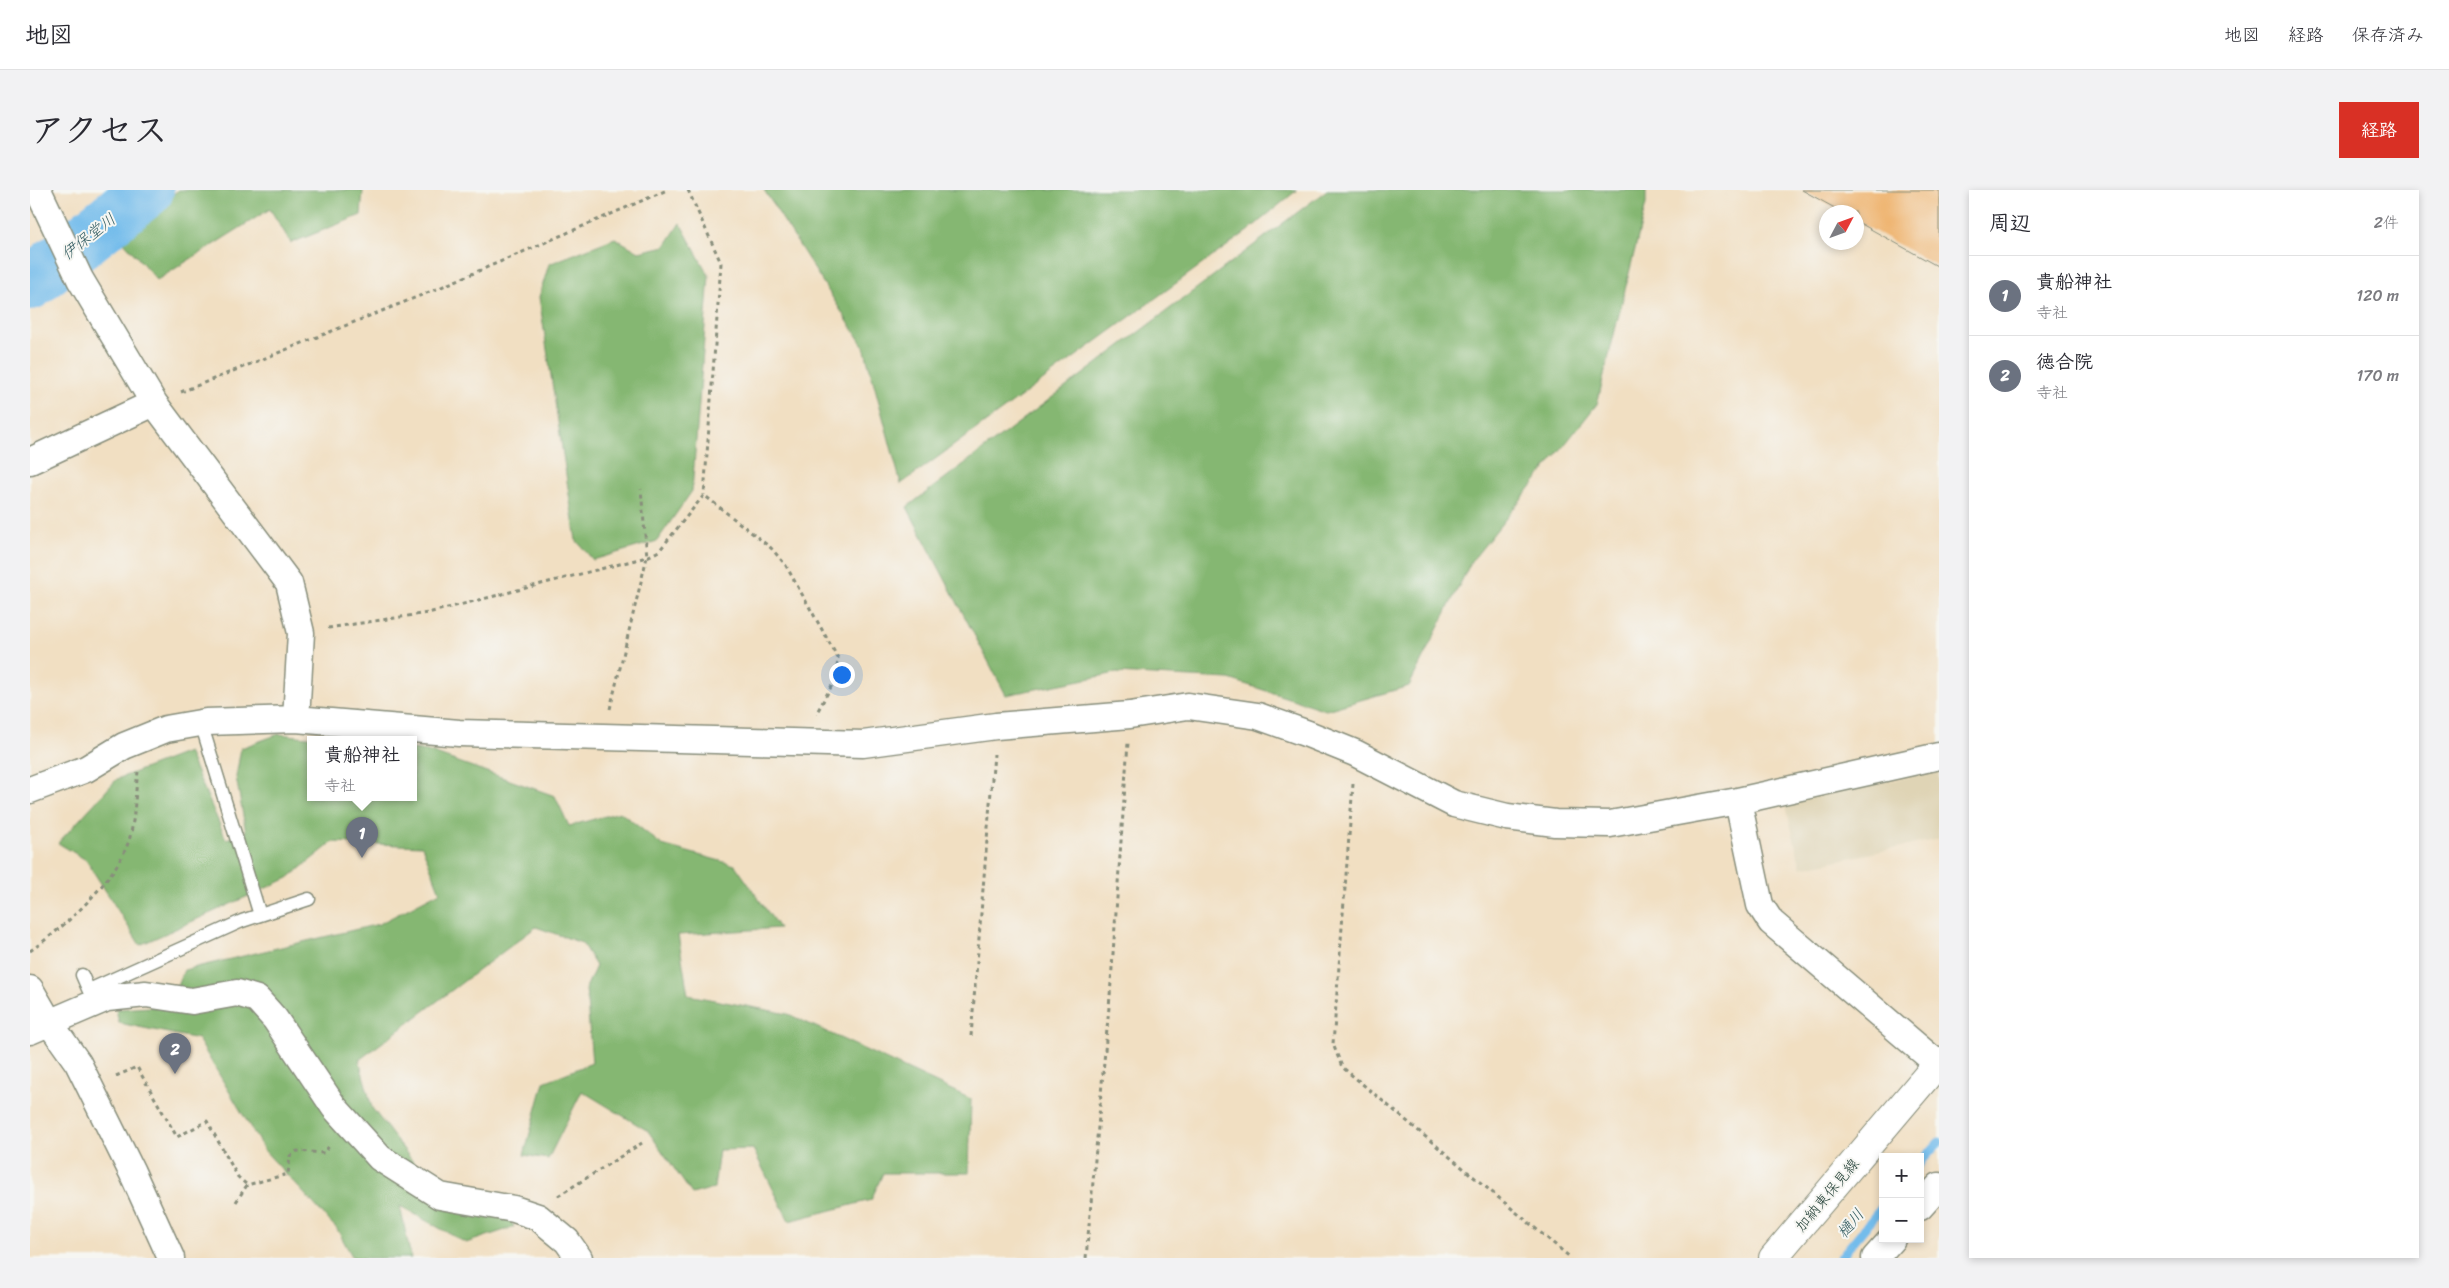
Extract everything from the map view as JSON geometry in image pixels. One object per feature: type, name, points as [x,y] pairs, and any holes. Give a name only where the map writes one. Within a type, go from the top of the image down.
[{"type":"main road","name":"加納東保見線","points":[[1773,1258],[1939,1064]]},
{"type":"street","points":[[38,190],[80,279],[154,403],[289,583],[301,633],[296,719]]},
{"type":"street","points":[[30,461],[154,403]]},
{"type":"street","points":[[30,790],[86,769],[124,746],[166,729],[201,723],[296,719],[459,733],[863,744],[996,726],[1130,715],[1188,706],[1258,716],[1355,753],[1454,804],[1507,817],[1555,823],[1610,824],[1738,801],[1939,756]]},
{"type":"street","points":[[1738,801],[1760,905],[1771,922],[1939,1064]]},
{"type":"street","points":[[30,989],[39,1027],[78,1062],[171,1258]]},
{"type":"street","points":[[39,1027],[92,997],[107,998],[146,994],[192,1000],[237,993],[257,999],[275,1019],[341,1116],[380,1158],[440,1196],[514,1209],[538,1217],[567,1241],[579,1258]]},
{"type":"street","points":[[1924,1203],[1939,1186]]},
{"type":"street","points":[[1875,1258],[1888,1243]]},
{"type":"lane","points":[[201,723],[260,915]]},
{"type":"lane","points":[[82,975],[92,997],[242,920],[309,900]]},
{"type":"path","points":[[154,403],[438,288],[667,190]]},
{"type":"path","points":[[301,633],[428,612],[647,557],[659,551],[704,495],[721,263],[688,190]]},
{"type":"path","points":[[604,738],[647,557],[641,489]]},
{"type":"path","points":[[704,495],[771,548],[785,564],[838,658],[836,678],[800,743]]},
{"type":"path","points":[[1086,1258],[1109,1006],[1130,715]]},
{"type":"path","points":[[971,1036],[996,726]]},
{"type":"path","points":[[30,951],[54,935],[82,909],[122,857],[130,836],[141,739]]},
{"type":"path","points":[[1355,753],[1332,1044],[1342,1067],[1570,1258]]},
{"type":"path","points":[[91,1087],[137,1067],[177,1137],[208,1121],[238,1177],[247,1185]]},
{"type":"path","points":[[236,1202],[247,1185],[288,1174],[290,1156],[297,1151],[324,1152],[330,1147],[330,1129],[341,1116]]},
{"type":"path","points":[[533,1216],[539,1208],[642,1143]]},
{"type":"shaded area","points":[[1939,771],[1939,839],[1801,868],[1785,802]]},
{"type":"green space","points":[[179,190],[363,190],[361,215],[291,243],[270,209],[157,280],[116,233]]},
{"type":"green space","points":[[764,190],[1297,190],[1249,230],[901,484],[864,347]]},
{"type":"green space","points":[[1327,190],[1646,190],[1646,204],[1597,404],[1471,562],[1409,686],[1326,710],[1229,679],[1116,673],[1006,695],[907,507]]},
{"type":"green space","points":[[680,223],[709,276],[692,491],[657,541],[593,560],[576,540],[539,297],[549,264],[615,238],[639,252],[665,246]]},
{"type":"green space","points":[[279,734],[307,737],[307,801],[417,801],[417,750],[427,751],[555,796],[569,826],[620,812],[662,845],[735,865],[779,928],[678,935],[688,995],[788,1014],[971,1099],[969,1173],[883,1173],[871,1200],[789,1221],[753,1149],[719,1150],[714,1188],[692,1194],[648,1131],[582,1091],[548,1159],[524,1155],[544,1082],[592,1063],[586,988],[596,966],[582,943],[536,927],[359,1060],[372,1108],[417,1167],[430,1200],[509,1217],[514,1227],[466,1243],[400,1206],[411,1258],[353,1258],[337,1229],[264,1150],[198,1039],[119,1023],[116,1009],[168,1006],[184,970],[379,924],[440,892],[422,846],[333,842],[288,878],[140,945],[86,860],[58,843],[117,779],[188,752],[226,839],[246,832],[236,777],[241,748]]},
{"type":"building","points":[[1802,190],[1939,190],[1939,267],[1864,225],[1864,205],[1829,205]]},
{"type":"waterway","name":"伊保堂川","points":[[30,283],[147,190]]},
{"type":"waterway","name":"樋川","points":[[1924,1159],[1939,1142]]},
{"type":"waterway","name":"樋川","points":[[1840,1258],[1879,1211]]},
{"type":"place","name":"貴船神社","points":[[362,858]]},
{"type":"place","name":"徳合院","points":[[175,1074]]}]
